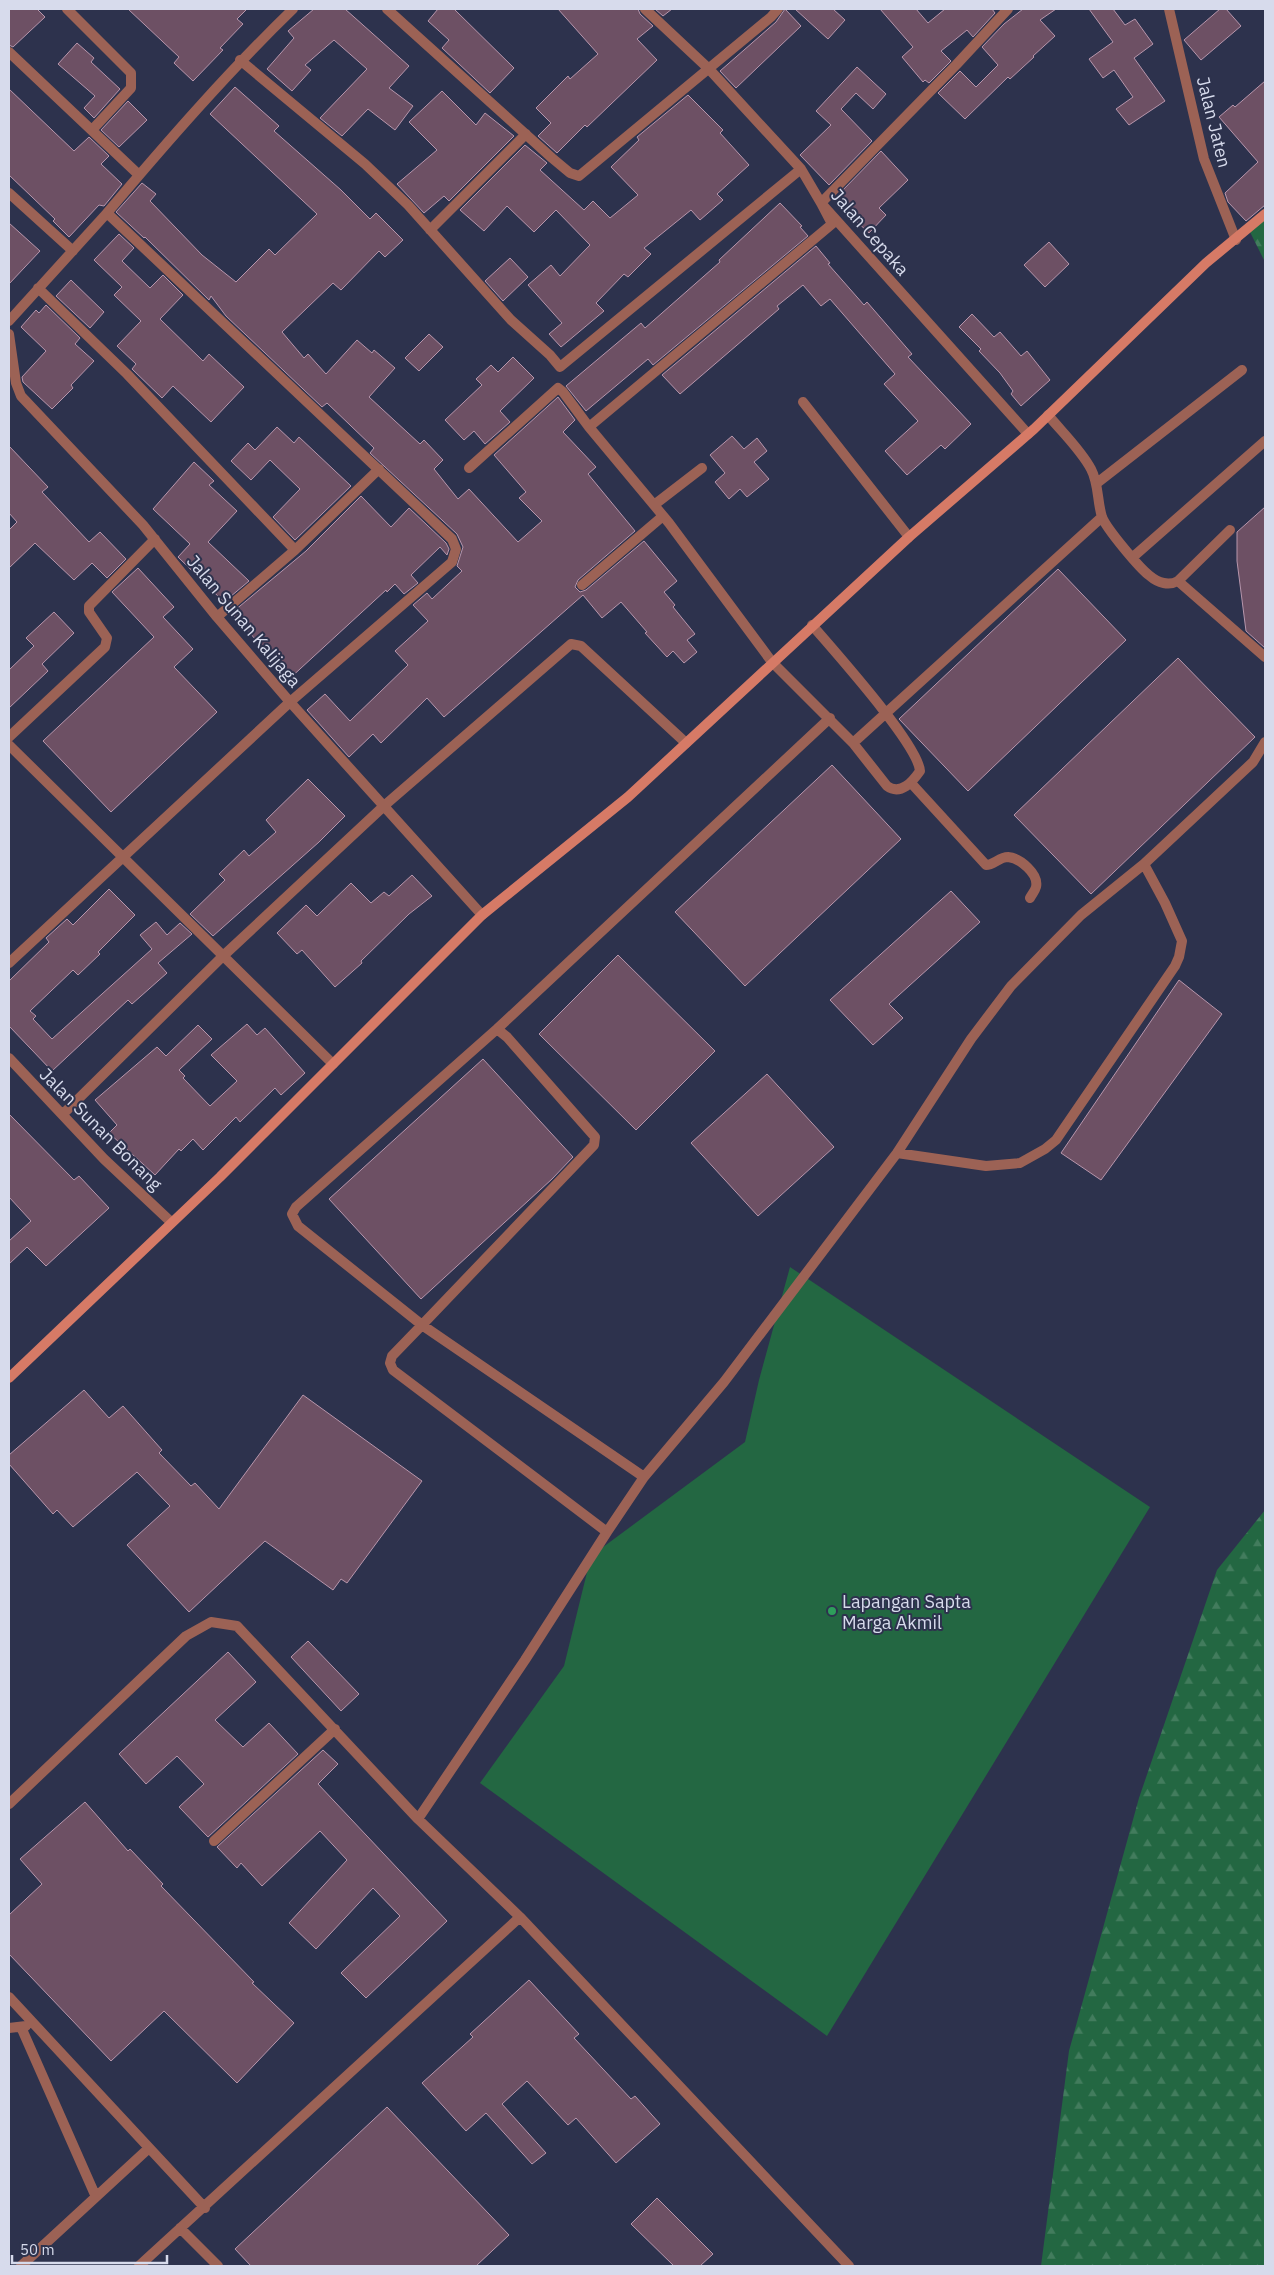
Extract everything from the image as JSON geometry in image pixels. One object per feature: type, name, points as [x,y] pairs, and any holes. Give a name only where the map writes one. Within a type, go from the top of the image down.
[{"type":"main road","points":[[9,1378],[220,1177],[482,916],[628,797],[812,625],[1028,434],[1206,263],[1265,214]]},
{"type":"street","points":[[67,9],[131,73],[131,88],[92,130]]},
{"type":"street","points":[[9,321],[107,213],[240,60],[294,9]]},
{"type":"street","points":[[388,9],[575,176],[582,175],[778,9]]},
{"type":"street","name":"Jalan Cepaka","points":[[645,9],[709,69],[802,169],[821,203],[1028,434]]},
{"type":"street","points":[[589,427],[832,224],[821,203],[1008,9]]},
{"type":"street","name":"Jalan Jaten","points":[[1169,9],[1204,159],[1236,240]]},
{"type":"street","points":[[9,52],[139,175]]},
{"type":"street","points":[[240,60],[365,164],[430,230],[511,320],[550,355],[560,367],[802,169]]},
{"type":"street","points":[[430,230],[526,134]]},
{"type":"street","points":[[9,193],[73,251]]},
{"type":"street","points":[[9,963],[290,702],[452,562],[456,549],[452,539],[107,213]]},
{"type":"street","points":[[38,288],[127,374],[295,550]]},
{"type":"street","name":"Jalan Sunan Kalijaga","points":[[9,334],[16,383],[21,396],[121,500],[290,702],[385,805],[482,916]]},
{"type":"street","points":[[1096,483],[1242,370]]},
{"type":"street","points":[[468,468],[558,388],[663,516],[772,662],[830,718],[890,788],[900,789],[911,783],[920,771],[920,764],[916,755],[886,714],[812,625]]},
{"type":"street","points":[[803,402],[910,537]]},
{"type":"street","points":[[1048,415],[1090,468],[1096,483],[1102,517],[1109,529],[1150,576],[1163,584],[1173,584],[1230,530]]},
{"type":"street","points":[[1133,557],[1265,440]]},
{"type":"street","points":[[654,505],[702,468]]},
{"type":"street","points":[[217,617],[295,550],[379,469]]},
{"type":"street","points":[[582,585],[663,516]]},
{"type":"street","points":[[853,743],[1102,517]]},
{"type":"street","points":[[9,737],[105,647],[107,638],[89,612],[89,606],[155,539]]},
{"type":"street","points":[[1178,581],[1265,657]]},
{"type":"street","points":[[63,1114],[222,957],[385,805],[570,644],[581,646],[686,743]]},
{"type":"street","points":[[644,1477],[422,1326],[298,1226],[292,1214],[296,1207],[497,1029],[830,718]]},
{"type":"street","points":[[418,1819],[525,1660],[644,1477],[724,1382],[897,1154],[971,1040],[1011,986],[1080,915],[1144,864],[1253,762],[1265,742]]},
{"type":"street","points":[[9,745],[222,957],[333,1064]]},
{"type":"street","points":[[911,783],[986,865],[990,865],[1001,858],[1010,857],[1025,865],[1036,882],[1035,891],[1030,898]]},
{"type":"street","points":[[897,1154],[986,1166],[1020,1162],[1045,1149],[1056,1140],[1176,966],[1179,957],[1182,942],[1165,903],[1144,864]]},
{"type":"street","points":[[497,1029],[507,1037],[595,1137],[594,1145],[392,1356],[390,1363],[393,1370],[607,1532]]},
{"type":"street","name":"Jalan Sunan Bonang","points":[[9,1058],[104,1159],[171,1222]]},
{"type":"street","points":[[9,1804],[186,1636],[211,1622],[237,1626],[418,1819],[520,1917],[849,2266]]},
{"type":"street","points":[[214,1840],[335,1729]]},
{"type":"street","points":[[139,2266],[205,2208],[520,1917]]},
{"type":"street","points":[[9,1997],[205,2208]]},
{"type":"street","points":[[9,2028],[35,2026]]},
{"type":"street","points":[[21,2027],[96,2197]]},
{"type":"street","points":[[21,2266],[149,2148]]},
{"type":"street","points":[[180,2228],[218,2266]]},
{"type":"green space","points":[[1265,215],[1265,262],[1249,230]]},
{"type":"green space","name":"Lapangan Sapta Marga Akmil","points":[[790,1267],[1150,1507],[827,2036],[480,1783],[564,1666],[591,1556],[745,1442],[759,1380]]},
{"type":"green space","points":[[1265,1510],[1265,2266],[1041,2266],[1069,2051],[1139,1798],[1217,1570]]},
{"type":"building","points":[[9,9],[37,9],[45,17],[13,47],[9,45]]},
{"type":"building","points":[[128,9],[247,9],[237,19],[243,24],[220,48],[223,50],[193,81],[174,63],[179,57]]},
{"type":"building","points":[[314,9],[345,9],[409,66],[389,88],[413,106],[395,130],[368,109],[342,136],[320,118],[367,69],[334,40],[305,65],[311,70],[292,91],[267,69],[294,38],[288,31]]},
{"type":"building","points":[[438,9],[454,9],[514,68],[490,93],[442,48],[449,40],[428,21]]},
{"type":"building","points":[[558,9],[638,9],[640,14],[653,26],[637,39],[657,60],[557,153],[538,136],[551,123],[536,108],[568,76],[570,79],[598,54]]},
{"type":"building","points":[[655,9],[672,9],[663,16]]},
{"type":"building","points":[[785,9],[801,26],[736,88],[720,71],[776,22]]},
{"type":"building","points":[[795,9],[833,9],[845,20],[828,39]]},
{"type":"building","points":[[880,9],[916,9],[928,23],[945,9],[992,9],[995,13],[973,37],[967,30],[941,51],[951,61],[929,83],[925,80],[923,82],[902,57],[913,47]]},
{"type":"building","points":[[1023,9],[1056,9],[1040,20],[1055,36],[1010,79],[1008,77],[965,119],[938,93],[960,71],[976,87],[998,65],[982,47],[1004,24]]},
{"type":"building","points":[[1089,9],[1113,9],[1125,25],[1135,19],[1153,44],[1134,58],[1165,101],[1129,125],[1116,109],[1133,97],[1114,70],[1103,78],[1089,59],[1113,42]]},
{"type":"building","points":[[1220,9],[1226,9],[1241,26],[1201,60],[1184,40]]},
{"type":"building","points":[[77,43],[94,58],[91,62],[120,89],[94,118],[84,108],[95,96],[58,64]]},
{"type":"building","points":[[857,67],[886,94],[873,109],[856,93],[841,109],[872,141],[829,185],[800,155],[831,125],[816,111]]},
{"type":"building","points":[[1265,81],[1265,205],[1246,221],[1228,202],[1225,193],[1258,162],[1219,117],[1233,105],[1235,107]]},
{"type":"building","points":[[235,87],[279,126],[274,131],[341,190],[370,219],[376,213],[403,240],[385,257],[379,251],[341,290],[333,283],[282,332],[304,358],[308,354],[326,374],[357,340],[372,353],[374,350],[395,368],[369,397],[420,444],[424,440],[443,460],[434,469],[458,499],[469,489],[518,542],[542,521],[519,498],[526,492],[494,455],[558,397],[575,420],[563,432],[596,467],[588,474],[635,531],[578,580],[575,587],[580,592],[586,590],[644,541],[677,581],[664,592],[675,605],[673,607],[695,634],[687,640],[697,652],[684,663],[673,651],[667,657],[621,602],[602,618],[583,595],[444,717],[427,698],[381,743],[373,734],[349,757],[307,710],[325,694],[350,721],[408,665],[395,651],[428,621],[413,605],[427,593],[432,599],[462,571],[457,566],[463,547],[457,534],[370,453],[374,448],[327,403],[322,407],[226,316],[211,296],[209,300],[145,237],[116,212],[142,183],[156,194],[150,201],[202,255],[236,282],[269,249],[275,255],[317,214],[210,114]]},
{"type":"building","points":[[9,89],[74,151],[89,137],[109,156],[101,164],[122,184],[104,206],[99,205],[69,237],[53,221],[55,219],[9,175]]},
{"type":"building","points":[[442,91],[476,125],[485,113],[514,136],[449,201],[444,196],[424,213],[397,184],[437,150],[409,122]]},
{"type":"building","points":[[688,95],[723,130],[720,133],[749,165],[717,194],[723,200],[700,220],[691,210],[644,248],[651,254],[628,277],[624,274],[596,303],[604,311],[561,347],[549,334],[562,323],[528,285],[551,265],[560,276],[590,245],[556,210],[534,232],[507,206],[484,231],[460,210],[525,145],[547,163],[540,170],[584,210],[593,201],[610,218],[638,195],[611,167],[639,140],[637,137]]},
{"type":"building","points":[[128,101],[147,120],[119,147],[101,130]]},
{"type":"building","points":[[881,151],[908,180],[879,208],[886,215],[869,233],[841,207],[846,202],[839,194]]},
{"type":"building","points":[[780,203],[802,226],[800,227],[808,236],[653,365],[648,359],[586,411],[566,386],[641,323],[645,328],[720,262],[719,260]]},
{"type":"building","points":[[9,223],[40,251],[9,284]]},
{"type":"building","points":[[119,234],[134,248],[122,261],[150,288],[163,275],[183,295],[160,319],[203,361],[209,354],[244,387],[211,422],[173,386],[162,398],[132,369],[136,364],[117,346],[141,321],[114,295],[122,287],[94,260]]},
{"type":"building","points":[[1049,242],[1069,264],[1045,287],[1024,265]]},
{"type":"building","points":[[816,246],[830,263],[828,264],[864,305],[867,302],[912,354],[908,357],[971,424],[945,449],[941,445],[907,475],[885,451],[918,421],[884,384],[895,374],[830,299],[821,306],[803,285],[777,306],[779,309],[680,394],[662,375]]},
{"type":"building","points":[[510,258],[528,277],[503,301],[485,281]]},
{"type":"building","points":[[71,280],[104,312],[90,328],[56,296]]},
{"type":"building","points":[[46,305],[80,338],[75,344],[94,361],[71,385],[73,388],[52,409],[23,382],[22,377],[46,351],[21,327],[36,310],[39,313]]},
{"type":"building","points":[[972,314],[994,337],[1000,332],[1021,356],[1027,351],[1050,380],[1021,406],[1011,394],[1013,391],[1000,373],[979,351],[981,349],[959,327]]},
{"type":"building","points":[[429,334],[443,347],[419,371],[405,358]]},
{"type":"building","points":[[513,357],[534,378],[500,411],[510,422],[485,444],[474,431],[464,440],[445,420],[482,385],[476,379],[491,365],[498,372]]},
{"type":"building","points":[[277,427],[294,443],[299,437],[351,486],[295,540],[273,517],[300,489],[270,460],[251,480],[231,461],[248,443],[255,450]]},
{"type":"building","points":[[732,436],[744,449],[757,438],[767,451],[754,462],[769,479],[747,497],[740,489],[729,499],[715,482],[725,473],[710,455]]},
{"type":"building","points":[[9,446],[48,487],[42,492],[89,542],[100,532],[126,559],[107,578],[92,563],[74,580],[35,543],[9,568],[9,530],[17,522],[9,513]]},
{"type":"building","points":[[194,462],[214,481],[209,485],[237,511],[208,542],[249,581],[224,602],[178,557],[190,544],[153,509]]},
{"type":"building","points":[[361,496],[391,527],[409,508],[446,543],[449,549],[447,555],[440,547],[411,575],[418,583],[404,594],[395,584],[387,592],[386,590],[288,680],[268,659],[271,656],[233,615],[234,611],[306,551]]},
{"type":"building","points":[[1265,507],[1265,648],[1246,631],[1237,561],[1237,532]]},
{"type":"building","points":[[138,568],[174,607],[163,617],[193,649],[174,667],[217,712],[111,812],[43,741],[154,637],[112,592]]},
{"type":"building","points":[[1058,569],[1126,640],[968,791],[899,719]]},
{"type":"building","points":[[54,612],[74,633],[42,664],[48,671],[9,708],[9,670],[34,646],[26,638]]},
{"type":"building","points":[[1178,658],[1255,737],[1091,894],[1014,815]]},
{"type":"building","points":[[832,765],[901,839],[745,986],[675,912]]},
{"type":"building","points":[[308,779],[345,816],[319,842],[213,936],[190,914],[225,880],[219,874],[244,850],[249,856],[276,832],[266,820]]},
{"type":"building","points":[[412,875],[432,896],[409,914],[361,961],[362,963],[335,987],[302,950],[297,954],[277,933],[306,905],[317,916],[351,883],[371,903],[384,892],[389,896]]},
{"type":"building","points":[[109,889],[135,915],[78,975],[73,970],[30,1011],[36,1016],[33,1019],[52,1039],[152,949],[140,935],[156,922],[167,935],[180,923],[192,934],[158,963],[167,973],[132,1004],[128,1000],[52,1071],[9,1026],[9,981],[49,942],[46,938],[67,919],[73,925]]},
{"type":"building","points":[[951,891],[980,922],[889,1004],[903,1018],[873,1045],[830,1000]]},
{"type":"building","points":[[618,955],[715,1051],[636,1130],[539,1034]]},
{"type":"building","points":[[1179,980],[1222,1014],[1101,1180],[1061,1153]]},
{"type":"building","points":[[247,1024],[257,1035],[265,1028],[305,1073],[281,1095],[275,1088],[240,1122],[236,1117],[203,1150],[193,1139],[181,1151],[179,1149],[155,1175],[109,1133],[117,1125],[95,1100],[157,1047],[166,1056],[198,1025],[212,1039],[179,1070],[185,1076],[183,1078],[210,1106],[237,1081],[211,1055]]},
{"type":"building","points":[[483,1059],[573,1157],[552,1179],[421,1299],[329,1199]]},
{"type":"building","points":[[767,1074],[834,1147],[758,1216],[691,1143]]},
{"type":"building","points":[[9,1114],[74,1180],[79,1176],[109,1208],[46,1266],[27,1247],[9,1264],[9,1241],[31,1221],[9,1197]]},
{"type":"building","points":[[84,1390],[109,1418],[123,1406],[162,1450],[159,1453],[191,1486],[195,1483],[219,1509],[303,1395],[422,1481],[347,1583],[341,1579],[333,1590],[265,1541],[189,1612],[127,1545],[170,1506],[137,1472],[73,1527],[57,1510],[53,1514],[9,1464],[9,1455]]},
{"type":"building","points":[[308,1641],[359,1694],[341,1711],[291,1657]]},
{"type":"building","points":[[228,1652],[256,1682],[215,1720],[243,1747],[269,1723],[298,1754],[208,1837],[179,1807],[204,1784],[177,1756],[146,1784],[119,1754]]},
{"type":"building","points":[[323,1750],[338,1764],[318,1784],[447,1921],[366,1998],[341,1973],[400,1916],[373,1888],[316,1949],[289,1923],[347,1860],[320,1831],[262,1886],[241,1863],[237,1868],[217,1847]]},
{"type":"building","points":[[85,1802],[128,1851],[130,1849],[163,1884],[161,1886],[254,1982],[252,1983],[294,2023],[237,2083],[164,2011],[111,2061],[9,1954],[9,1915],[42,1884],[20,1859]]},
{"type":"building","points":[[529,1980],[579,2034],[574,2038],[631,2099],[635,2096],[660,2124],[616,2163],[576,2118],[568,2125],[527,2081],[502,2104],[546,2153],[532,2164],[486,2113],[466,2131],[422,2083],[473,2037],[470,2034]]},
{"type":"building","points":[[387,2107],[509,2235],[476,2266],[251,2266],[235,2249]]},
{"type":"building","points":[[657,2198],[713,2254],[700,2266],[674,2266],[631,2224]]},
{"type":"place","name":"Lapangan Sapta Marga Akmil","points":[[832,1611]]}]
